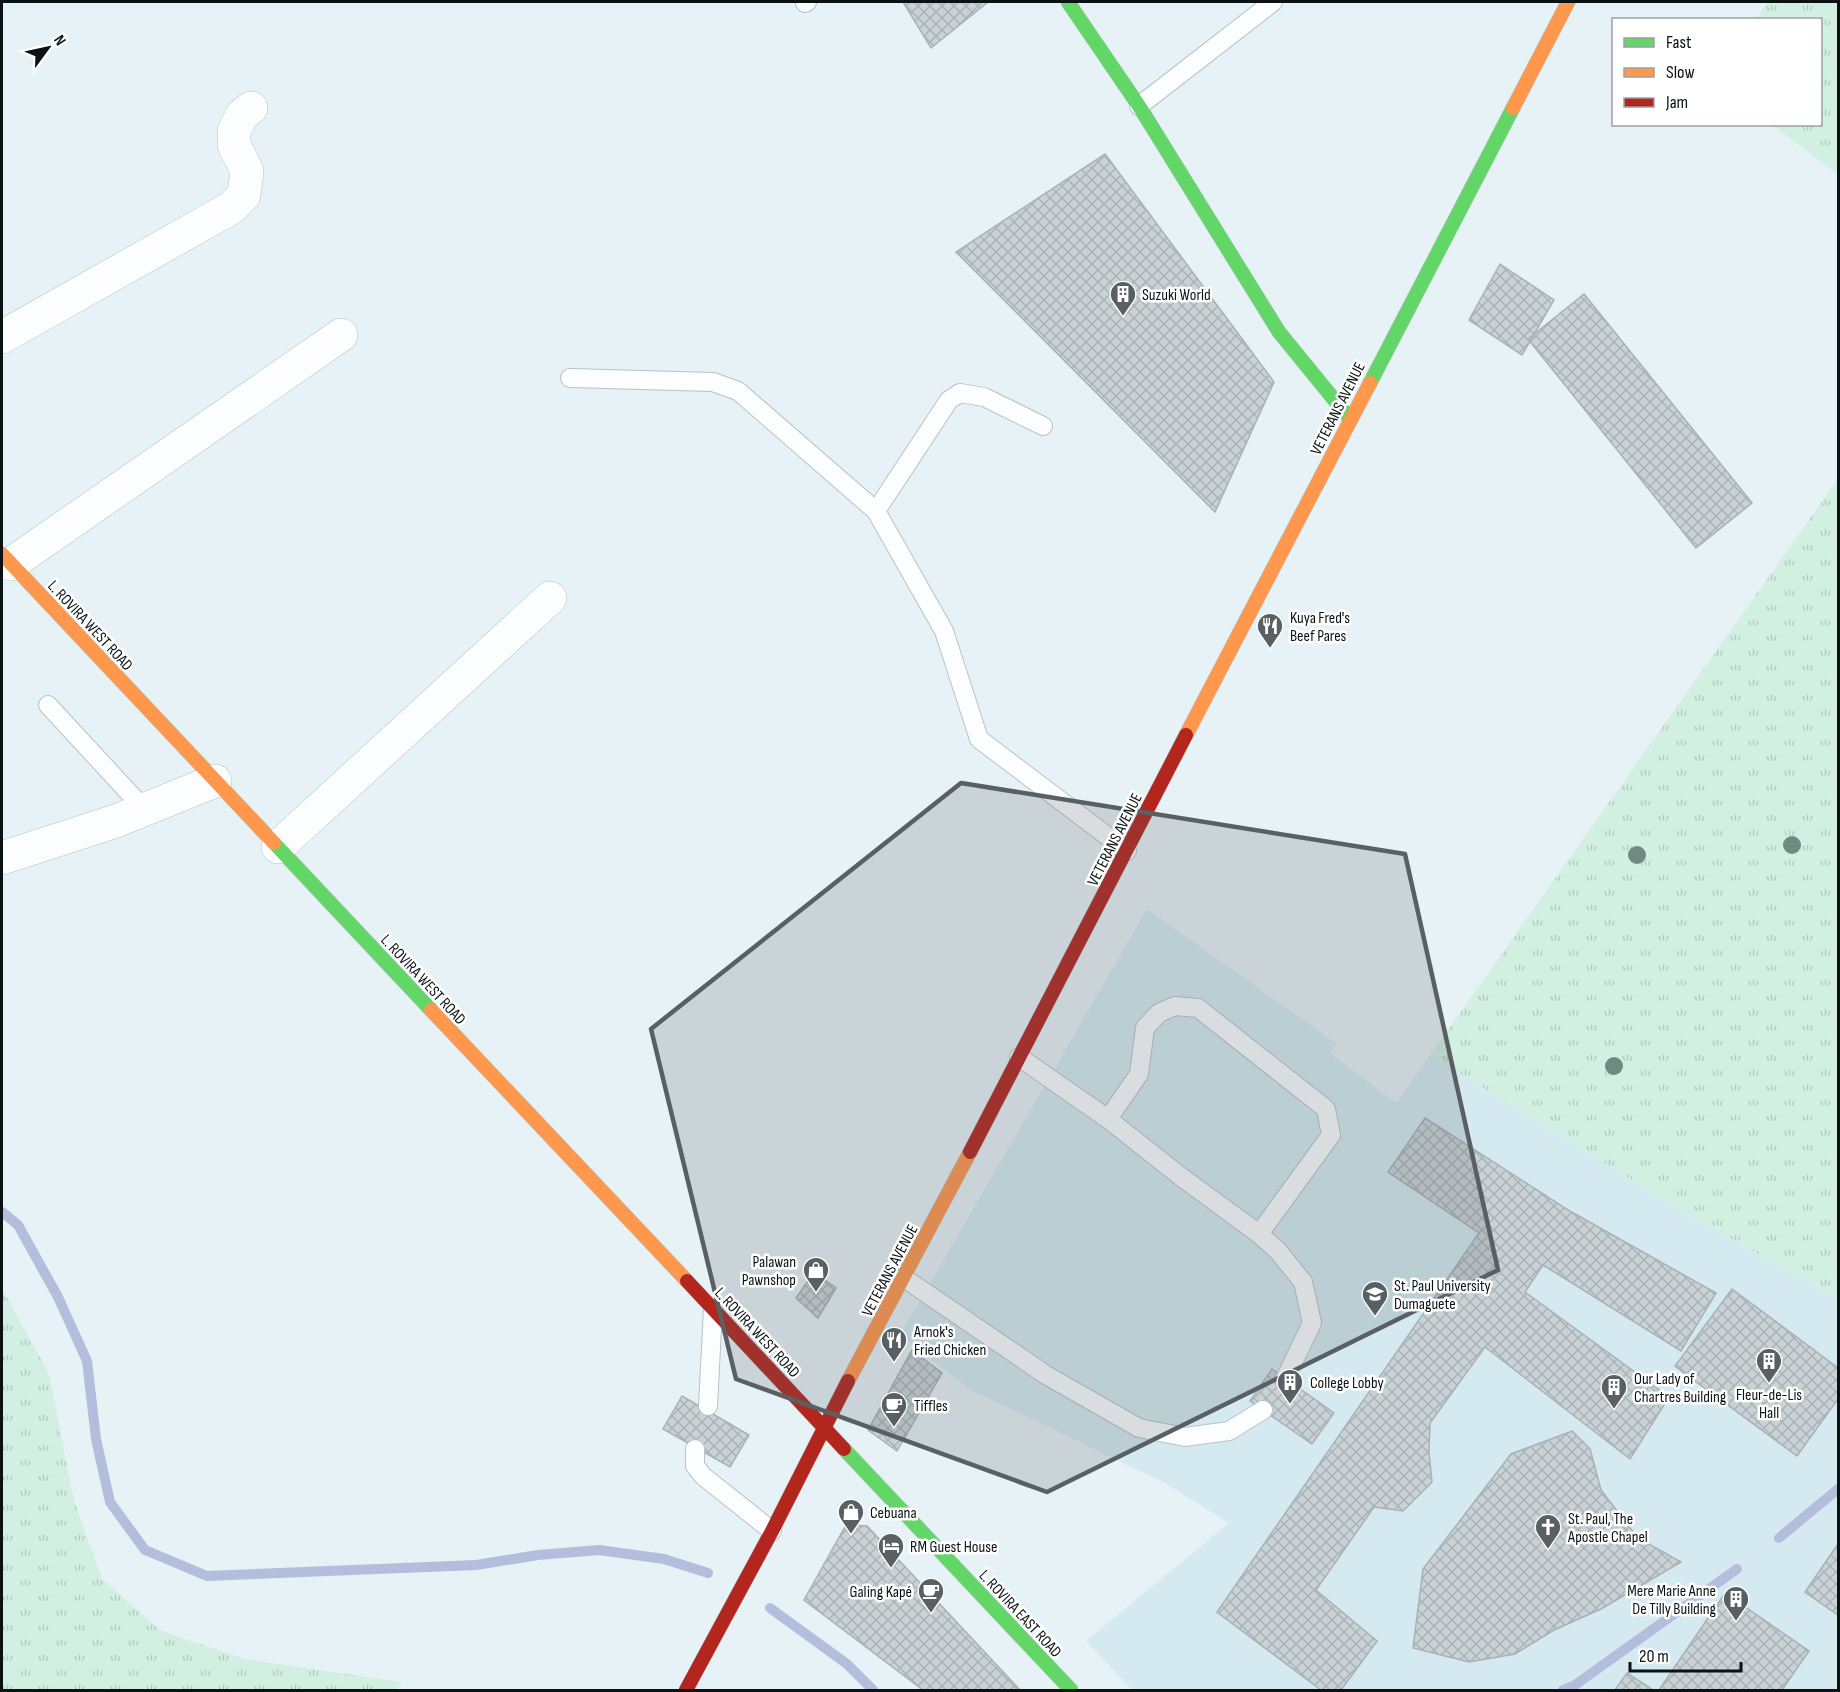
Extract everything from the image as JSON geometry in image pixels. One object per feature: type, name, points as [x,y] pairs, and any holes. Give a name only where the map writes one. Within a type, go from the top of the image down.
[{"type":"main road","points":[[1068,2],[1139,106],[1279,332],[1350,419]]},
{"type":"main road","name":"VETERANS AVENUE","points":[[686,1690],[772,1531],[824,1425],[904,1278],[1568,2]]},
{"type":"main road","name":"L. ROVIRA WEST ROAD","points":[[6,559],[824,1425]]},
{"type":"main road","name":"L. ROVIRA EAST ROAD","points":[[824,1425],[1071,1690]]},
{"type":"street","points":[[2,337],[231,208],[244,195],[247,171],[234,145],[234,131],[242,115],[251,108]]},
{"type":"street","points":[[6,559],[341,335]]},
{"type":"street","points":[[278,847],[550,598]]},
{"type":"street","points":[[2,858],[145,810],[215,781]]},
{"type":"lane","points":[[1139,106],[1273,2]]},
{"type":"lane","points":[[570,378],[713,382],[738,392],[876,511],[944,631],[979,739],[1127,851]]},
{"type":"lane","points":[[876,511],[949,400],[960,393],[984,397],[1043,426]]},
{"type":"lane","points":[[48,705],[145,810]]},
{"type":"lane","points":[[1108,1119],[1139,1074],[1145,1028],[1159,1013],[1175,1006],[1198,1008],[1326,1109],[1331,1135],[1259,1234]]},
{"type":"lane","points":[[1019,1057],[1108,1119],[1278,1251],[1303,1282],[1312,1323],[1285,1379]]},
{"type":"lane","points":[[904,1278],[1046,1375],[1139,1428],[1185,1437],[1229,1431],[1263,1410]]},
{"type":"lane","points":[[708,1406],[713,1309]]},
{"type":"lane","points":[[695,1449],[695,1466],[703,1476],[772,1531]]},
{"type":"highlighted area","points":[[961,783],[1405,854],[1498,1270],[1047,1492],[736,1379],[651,1029]]},
{"type":"shaded area","name":"St. Paul University Dumaguete","points":[[1147,909],[1337,1044],[1331,1054],[1396,1103],[1430,1055],[1679,1209],[1838,1299],[1838,1690],[1132,1690],[1086,1641],[1229,1523],[1165,1483],[969,1389],[900,1335]]},
{"type":"green space","points":[[1767,2],[1838,2],[1838,175],[1774,126],[1822,126],[1822,18],[1757,18]]},
{"type":"green space","points":[[1838,479],[1838,1299],[1679,1209],[1430,1055]]},
{"type":"green space","points":[[2,1288],[49,1374],[74,1501],[102,1579],[160,1630],[244,1659],[401,1682],[397,1690],[2,1690]]},
{"type":"building","points":[[903,2],[988,2],[931,48]]},
{"type":"building","name":"Suzuki World","points":[[1105,154],[1274,382],[1215,512],[956,252]]},
{"type":"building","points":[[1500,264],[1554,300],[1522,355],[1469,320]]},
{"type":"building","points":[[1584,294],[1752,503],[1696,548],[1528,339]]},
{"type":"building","name":"Our Lady of Chartres Building","points":[[1425,1118],[1568,1210],[1716,1293],[1681,1351],[1543,1265],[1525,1292],[1669,1397],[1630,1459],[1485,1347],[1430,1423],[1429,1452],[1432,1482],[1403,1511],[1374,1507],[1316,1590],[1377,1641],[1341,1690],[1321,1690],[1217,1612],[1479,1233],[1388,1172]]},
{"type":"building","name":"Palawan Pawnshop","points":[[814,1272],[836,1288],[818,1318],[796,1298]]},
{"type":"building","name":"Fleur-de-Lis Hall","points":[[1732,1289],[1838,1368],[1838,1399],[1797,1456],[1675,1366]]},
{"type":"building","points":[[912,1350],[942,1373],[897,1451],[868,1430]]},
{"type":"building","name":"College Lobby","points":[[1272,1369],[1334,1413],[1312,1444],[1250,1401]]},
{"type":"building","points":[[682,1396],[749,1435],[730,1467],[663,1429]]},
{"type":"building","name":"St. Paul, The Apostle Chapel","points":[[1572,1431],[1590,1449],[1601,1490],[1638,1538],[1681,1562],[1601,1609],[1554,1630],[1515,1654],[1469,1662],[1413,1648],[1423,1569],[1511,1454]]},
{"type":"building","points":[[846,1525],[867,1526],[1020,1690],[923,1690],[804,1600]]},
{"type":"building","points":[[1838,1544],[1838,1615],[1805,1592]]},
{"type":"building","name":"Mere Marie Anne De Tilly Building","points":[[1725,1593],[1809,1651],[1782,1690],[1659,1690]]},
{"type":"building","points":[[1627,1673],[1653,1690],[1615,1690]]},
{"type":"waterway","points":[[2,1212],[18,1225],[58,1297],[87,1361],[96,1439],[110,1502],[145,1550],[207,1576],[476,1565],[538,1555],[599,1550],[664,1559],[708,1573]]},
{"type":"waterway","points":[[1779,1538],[1838,1489]]},
{"type":"waterway","points":[[1563,1690],[1575,1685],[1737,1569]]},
{"type":"waterway","points":[[770,1608],[847,1664],[873,1690]]},
{"type":"traffic: fast","points":[[1068,2],[1139,106],[1279,332],[1350,419]]},
{"type":"traffic: fast","points":[[1370,383],[1513,108]]},
{"type":"traffic: fast","points":[[274,843],[431,1010]]},
{"type":"traffic: fast","points":[[844,1449],[1071,1690]]},
{"type":"traffic: slow","points":[[1513,108],[1568,2]]},
{"type":"traffic: slow","points":[[1186,735],[1370,383]]},
{"type":"traffic: slow","points":[[2,554],[274,843]]},
{"type":"traffic: slow","points":[[431,1010],[687,1281]]},
{"type":"traffic: slow","points":[[848,1381],[970,1152]]},
{"type":"traffic: jam","points":[[970,1152],[1186,735]]},
{"type":"traffic: jam","points":[[687,1281],[844,1449]]},
{"type":"traffic: jam","points":[[686,1690],[772,1531],[848,1381]]},
{"type":"place","name":"Suzuki World","points":[[1123,317]]},
{"type":"place","name":"Kuya Fred's Beef Pares","points":[[1270,649]]},
{"type":"place","name":"Palawan Pawnshop","points":[[816,1293]]},
{"type":"place","name":"St. Paul University Dumaguete","points":[[1375,1317]]},
{"type":"place","name":"Arnok's Fried Chicken","points":[[894,1363]]},
{"type":"place","name":"Fleur-de-Lis Hall","points":[[1769,1384]]},
{"type":"place","name":"College Lobby","points":[[1290,1405]]},
{"type":"place","name":"Our Lady of Chartres Building","points":[[1614,1410]]},
{"type":"place","name":"Tiffles","points":[[894,1428]]},
{"type":"place","name":"Cebuana","points":[[851,1535]]},
{"type":"place","name":"St. Paul, The Apostle Chapel","points":[[1548,1550]]},
{"type":"place","name":"RM Guest House","points":[[891,1569]]},
{"type":"place","name":"Galing Kapé","points":[[931,1614]]},
{"type":"place","name":"Mere Marie Anne De Tilly Building","points":[[1736,1622]]}]
